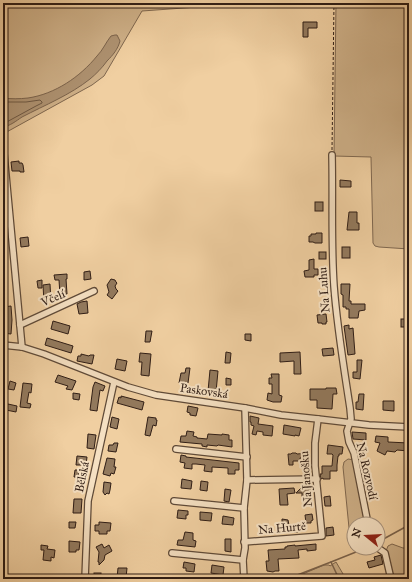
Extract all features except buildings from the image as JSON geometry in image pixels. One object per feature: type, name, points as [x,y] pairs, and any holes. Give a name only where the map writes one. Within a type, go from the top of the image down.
[{"type":"street","points":[[3,143],[22,347]]},
{"type":"street","name":"Na Luhu","points":[[332,155],[334,286],[350,408],[351,419],[349,423]]},
{"type":"street","name":"Včelí","points":[[20,325],[94,291]]},
{"type":"street","name":"Paskovská","points":[[3,345],[22,347],[44,354],[141,392],[281,415],[349,423],[409,427]]},
{"type":"street","name":"Bělská","points":[[85,579],[88,501],[114,382]]},
{"type":"street","name":"Na Hurtě","points":[[244,579],[244,508],[247,480],[245,408]]},
{"type":"street","name":"Na Janošku","points":[[318,419],[315,443],[322,536]]},
{"type":"street","name":"Na Rozvodí","points":[[349,423],[347,431],[349,442],[354,453],[366,516]]},
{"type":"street","points":[[176,449],[246,457]]},
{"type":"street","points":[[247,480],[317,479]]},
{"type":"street","points":[[174,501],[244,508]]},
{"type":"street","name":"Na Hurtě","points":[[244,542],[322,536]]},
{"type":"street","points":[[172,553],[243,560]]},
{"type":"street","points":[[386,556],[391,579]]},
{"type":"path","points":[[332,155],[334,3]]},
{"type":"shaded area","points":[[3,3],[227,3],[225,5],[142,11],[104,76],[92,85],[3,134]]},
{"type":"shaded area","points":[[336,3],[409,3],[409,249],[379,247],[375,246],[373,243],[371,157],[334,156]]},
{"type":"shaded area","points":[[348,459],[355,460],[364,516],[348,516],[343,467],[344,462]]},
{"type":"shaded area","points":[[392,544],[403,548],[409,548],[409,579],[393,579],[386,551],[388,546]]},
{"type":"shaded area","points":[[336,562],[346,579],[291,579],[324,565],[330,566]]},
{"type":"water","points":[[117,35],[120,41],[117,49],[90,79],[66,95],[3,127],[3,98],[15,99],[38,96],[48,93],[66,83],[83,71],[99,54],[111,36]]},
{"type":"waterway","points":[[386,538],[409,525]]},
{"type":"waterway","points":[[331,562],[346,556]]},
{"type":"waterway","points":[[287,579],[331,562],[339,579]]}]
